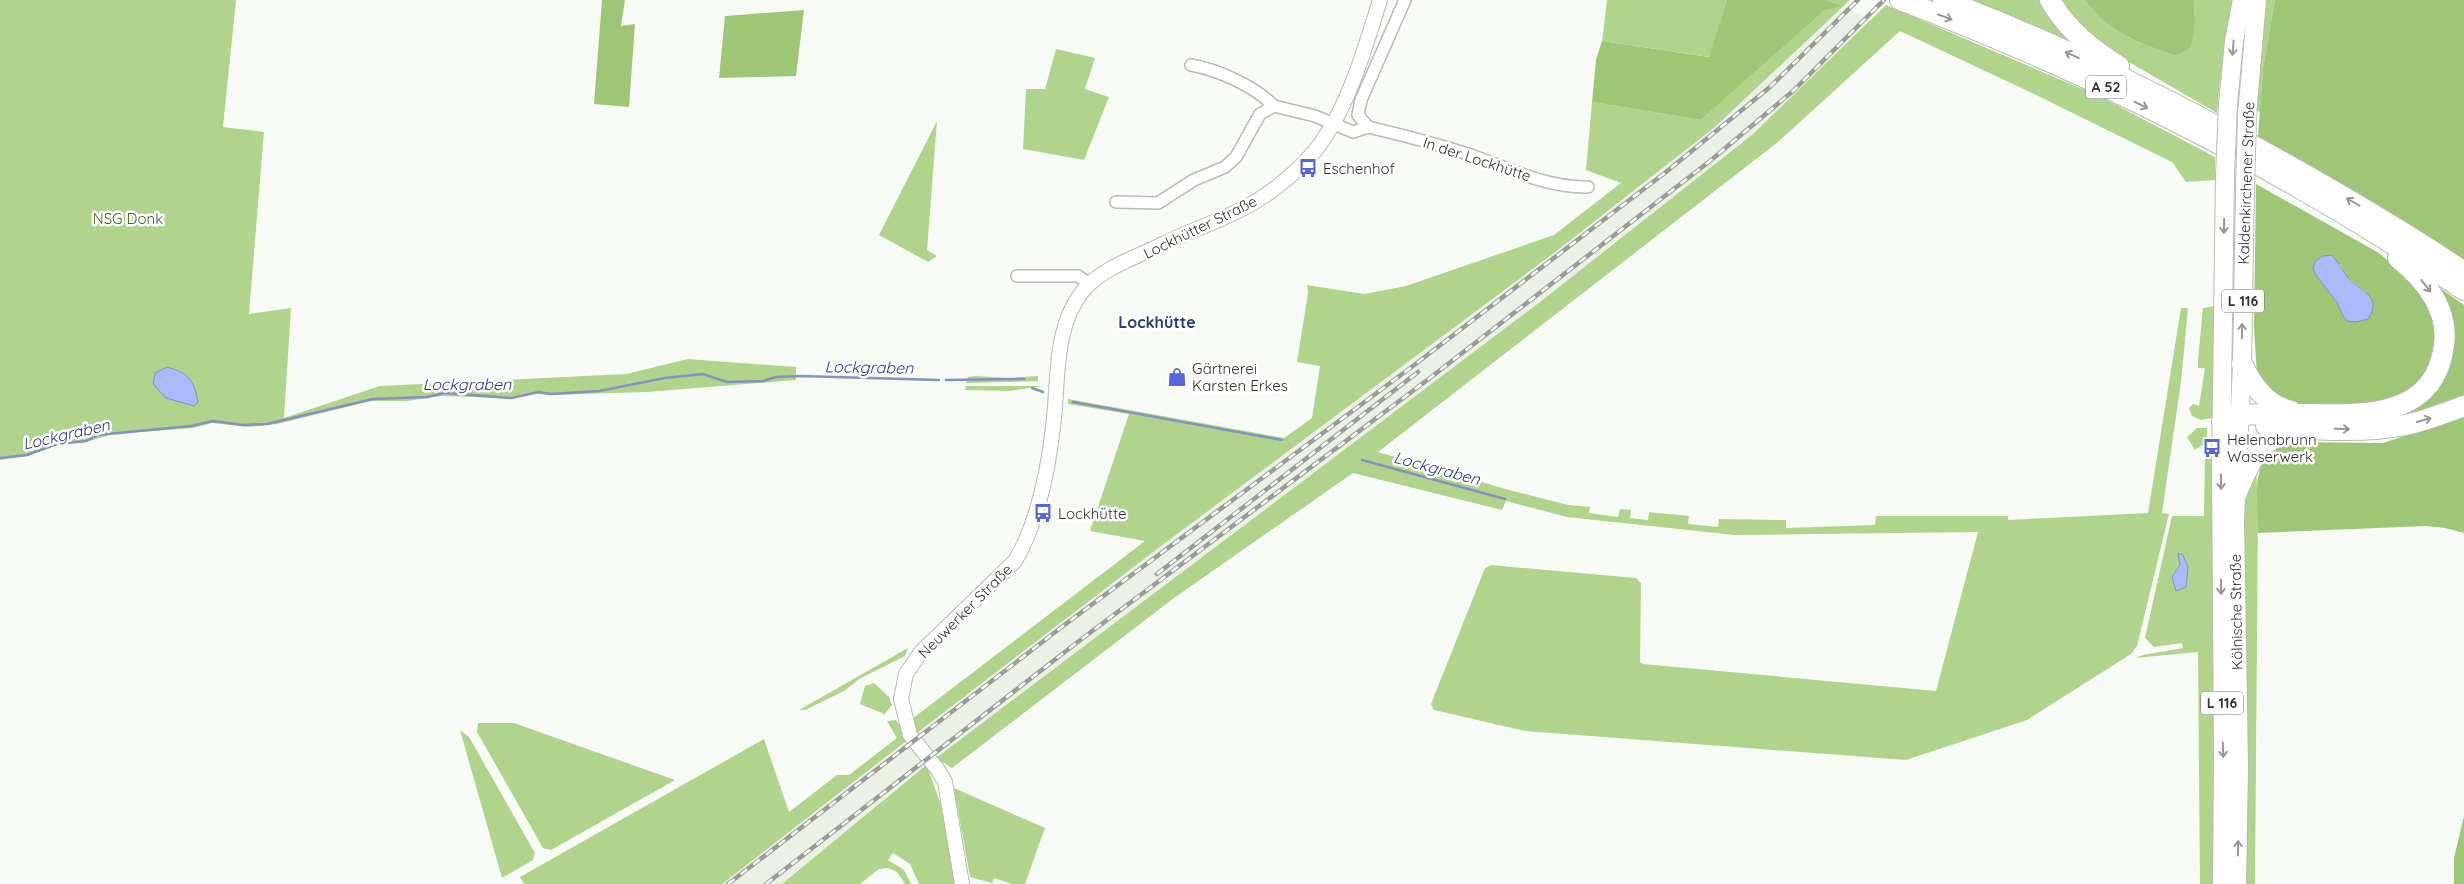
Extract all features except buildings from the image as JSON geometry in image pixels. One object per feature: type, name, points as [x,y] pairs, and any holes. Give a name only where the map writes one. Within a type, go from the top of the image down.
[{"type":"highway","name":"A 52","points":[[1900,0],[1990,36],[2105,87],[2186,127],[2388,240],[2464,290]]},
{"type":"highway","name":"A 52","points":[[1943,0],[2107,71],[2210,122],[2357,204],[2464,272]]},
{"type":"highway","points":[[2050,0],[2065,23],[2088,45],[2210,122]]},
{"type":"highway","points":[[2230,512],[2251,461],[2263,445],[2302,421],[2383,412],[2403,405],[2420,394],[2436,374],[2443,356],[2445,337],[2441,314],[2435,301],[2418,276],[2399,259],[2305,192]]},
{"type":"highway","points":[[2242,364],[2252,384],[2272,403],[2302,421]]},
{"type":"highway","points":[[2233,420],[2302,421],[2382,428],[2420,421],[2464,406]]},
{"type":"main road","name":"Kaldenkirchener Straße","points":[[2230,512],[2233,420],[2226,177],[2228,104],[2234,41],[2242,0]]},
{"type":"main road","name":"Kaldenkirchener Straße","points":[[2233,420],[2242,364],[2248,115],[2258,0]]},
{"type":"main road","name":"Kölnische Straße","points":[[2222,884],[2230,512]]},
{"type":"main road","name":"Kölnische Straße","points":[[2230,512],[2239,767],[2237,884]]},
{"type":"street","name":"Lockhütter Straße","points":[[1018,556],[1035,511],[1047,462],[1053,429],[1064,329],[1071,310],[1090,284],[1108,272],[1170,240],[1253,203],[1302,162],[1320,144],[1333,123],[1355,74],[1380,0]]},
{"type":"street","points":[[1368,127],[1358,115],[1361,100],[1404,0]]},
{"type":"street","points":[[1116,202],[1158,203],[1194,180],[1225,167],[1236,157],[1260,114],[1274,106],[1265,97],[1247,86],[1202,67],[1191,65]]},
{"type":"street","name":"In der Lockhütte","points":[[1274,106],[1333,123],[1353,132],[1368,127],[1471,156],[1518,173],[1563,186],[1588,187]]},
{"type":"street","points":[[1018,276],[1078,276],[1090,284]]},
{"type":"street","name":"Neuwerker Straße","points":[[962,884],[945,782],[938,770],[910,735],[901,699],[906,674],[921,652],[1018,556]]},
{"type":"shaded area","points":[[1842,6],[1871,20],[1753,134],[1540,302],[904,782],[834,843],[782,884],[722,884],[1156,549],[1554,253],[1715,127]]},
{"type":"green space","name":"NSG Donk","points":[[0,0],[236,0],[223,127],[264,132],[249,314],[291,308],[284,418],[380,386],[626,374],[688,359],[796,367],[796,380],[647,392],[547,395],[533,393],[500,398],[441,396],[407,401],[371,401],[277,424],[248,427],[212,423],[193,428],[112,434],[87,442],[55,445],[27,456],[0,460]]},
{"type":"green space","points":[[602,0],[625,0],[621,26],[635,24],[629,107],[594,104]]},
{"type":"green space","points":[[1607,0],[1727,0],[1710,57],[1602,41]]},
{"type":"green space","points":[[1727,0],[1826,0],[1842,6],[1824,11],[1701,120],[1592,102],[1596,60],[1602,41],[1709,57]]},
{"type":"green space","points":[[1826,0],[1850,0],[1715,127],[1554,253],[1157,549],[917,733],[912,719],[1145,541],[1090,531],[1129,414],[1068,404],[1068,399],[1284,438],[1312,418],[1320,366],[1297,362],[1308,293],[1307,285],[1364,294],[1406,286],[1554,235],[1621,183],[1586,170],[1592,102],[1701,120],[1824,11],[1841,6]]},
{"type":"green space","points":[[1967,0],[2046,0],[2089,52]]},
{"type":"green space","points":[[2059,0],[2085,0],[2103,21],[2114,29],[2150,47],[2176,56],[2195,24],[2194,0],[2235,0],[2225,80],[2220,80],[2217,113],[2115,54],[2084,31]]},
{"type":"green space","points":[[2085,0],[2194,0],[2195,24],[2191,47],[2176,56],[2150,47],[2114,29],[2103,21]]},
{"type":"green space","points":[[2267,0],[2275,0],[2263,68],[2260,112],[2254,110]]},
{"type":"green space","points":[[2275,0],[2464,0],[2464,262],[2258,136],[2263,68]]},
{"type":"green space","points":[[1886,5],[2101,97],[2215,157],[2215,180],[2186,182],[2172,162],[1900,31],[1778,142],[1378,452],[1509,490],[1568,505],[1590,507],[1589,513],[1618,517],[1620,509],[1631,510],[1630,518],[1648,520],[1649,512],[1689,516],[1688,524],[1718,527],[1719,519],[1786,520],[1786,528],[1875,525],[1876,516],[2008,516],[2008,520],[2148,513],[2181,308],[2188,308],[2181,382],[2162,513],[2169,514],[2137,646],[2131,654],[2027,720],[1906,760],[1525,731],[1434,710],[1431,704],[1485,568],[1491,565],[1636,578],[1641,583],[1640,662],[1643,664],[1936,691],[1978,532],[1734,535],[1567,517],[1506,501],[1502,510],[1353,473],[1174,598],[952,768],[936,758],[1540,302],[1753,134]]},
{"type":"green space","points":[[804,10],[796,76],[719,78],[725,16]]},
{"type":"green space","points":[[1056,49],[1095,58],[1085,89],[1109,97],[1084,160],[1023,149],[1026,89],[1045,89]]},
{"type":"green space","points":[[937,121],[927,250],[937,256],[928,262],[879,235]]},
{"type":"green space","points":[[2256,184],[2379,253],[2415,284],[2433,315],[2436,350],[2419,384],[2404,396],[2367,405],[2290,405],[2274,400],[2257,375],[2254,328]],"holes":[[[2340,264],[2346,276],[2366,292],[2343,316],[2337,302],[2328,290]]]},
{"type":"green space","points":[[2430,281],[2464,305],[2464,401],[2379,423],[2439,376]]},
{"type":"green space","points":[[2215,306],[2216,413],[2212,418],[2201,420],[2192,416],[2189,408],[2193,404],[2199,406],[2205,368],[2198,368],[2203,308]]},
{"type":"green space","points":[[1038,376],[1038,381],[1045,381],[966,383],[968,377],[1010,378]]},
{"type":"green space","points":[[966,386],[1044,386],[1009,391],[965,390]]},
{"type":"green space","points":[[2464,417],[2464,533],[2426,526],[2258,533],[2258,479],[2267,457],[2276,449],[2290,442],[2383,443]]},
{"type":"green space","points":[[2197,428],[2207,428],[2207,454],[2210,454],[2215,475],[2215,884],[2200,884],[2198,652],[2135,658],[2183,648],[2182,643],[2154,647],[2145,638],[2172,516],[2204,516],[2205,454],[2202,445],[2195,450],[2187,437]]},
{"type":"green space","points":[[2256,460],[2258,514],[2255,884],[2242,884],[2242,516]]},
{"type":"green space","points":[[908,648],[905,656],[859,679],[844,691],[805,710],[799,710]]},
{"type":"green space","points":[[874,683],[889,697],[892,705],[884,715],[860,704],[865,686]]},
{"type":"green space","points":[[896,720],[909,739],[722,884],[524,884],[520,877],[764,739],[789,812],[837,775],[849,775],[897,738],[887,721]]},
{"type":"green space","points":[[478,723],[514,723],[675,780],[551,850],[543,848],[477,732]]},
{"type":"green space","points":[[460,730],[469,737],[535,853],[533,860],[502,878]]},
{"type":"green space","points":[[925,766],[929,771],[945,817],[957,884],[919,884],[910,864],[893,853],[888,860],[904,870],[911,884],[905,884],[897,872],[888,868],[879,869],[860,884],[782,884]]},
{"type":"green space","points":[[954,788],[1045,828],[1025,884],[1012,884],[994,878],[992,883],[970,877]]},
{"type":"green space","points":[[2464,816],[2464,884],[2454,884],[2454,858]]},
{"type":"water","points":[[2332,255],[2346,275],[2371,298],[2373,304],[2372,311],[2368,319],[2356,322],[2347,321],[2337,302],[2317,277],[2313,269],[2315,261],[2323,256]]},
{"type":"water","points":[[167,367],[181,372],[189,378],[195,388],[198,402],[194,406],[166,398],[153,384],[155,373]]},
{"type":"water","points":[[2178,553],[2183,555],[2188,567],[2186,587],[2176,591],[2172,577],[2180,565]]},
{"type":"waterway","name":"Lockgraben","points":[[0,458],[27,455],[57,444],[86,441],[98,435],[191,426],[213,421],[243,425],[267,424],[373,399],[427,397],[445,393],[511,398],[539,392],[551,394],[599,391],[665,378],[703,374],[727,382],[763,381],[776,377],[800,376],[939,380]]},
{"type":"waterway","name":"Lockgraben","points":[[946,380],[1024,379]]},
{"type":"waterway","name":"Lockgraben","points":[[1032,388],[1043,392]]},
{"type":"waterway","name":"Lockgraben","points":[[1073,402],[1282,440]]},
{"type":"waterway","name":"Lockgraben","points":[[1362,460],[1505,499]]},
{"type":"railway","points":[[728,884],[1067,623],[1413,366],[1666,172],[1770,87],[1858,0]]},
{"type":"railway","points":[[766,884],[1079,641],[1426,381],[1710,161],[1793,91],[1884,0]]},
{"type":"railway","points":[[1157,574],[1418,372]]},
{"type":"place","name":"Eschenhof","points":[[1308,168]]},
{"type":"place","name":"Gärtnerei Karsten Erkes","points":[[1177,377]]},
{"type":"place","name":"Helenabrunn Wasserwerk","points":[[2212,448]]},
{"type":"place","name":"Lockhütte","points":[[1043,513]]},
{"type":"district","name":"Lockhütte","points":[[1157,322]]}]
